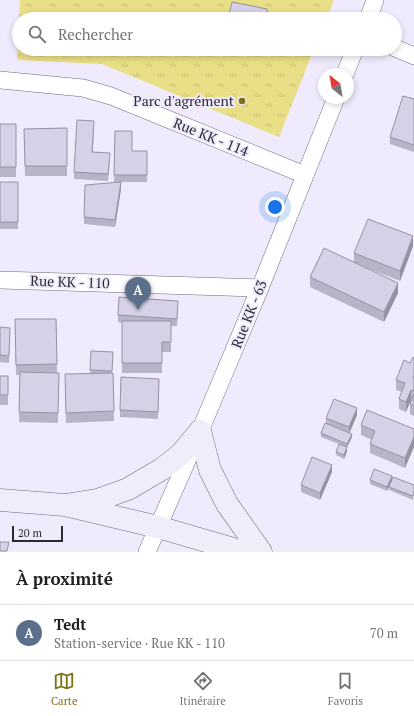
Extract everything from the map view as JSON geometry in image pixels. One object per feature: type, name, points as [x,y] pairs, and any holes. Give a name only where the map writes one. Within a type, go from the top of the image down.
[{"type":"street","points":[[371,12],[375,0]]},
{"type":"street","points":[[402,51],[414,56]]},
{"type":"street","points":[[347,68],[352,56]]},
{"type":"street","name":"Rue KK - 114","points":[[0,80],[82,88],[96,91],[305,175]]},
{"type":"street","name":"Rue KK - 63","points":[[147,552],[260,288],[334,104]]},
{"type":"street","name":"Rue KK - 110","points":[[0,280],[260,288]]},
{"type":"street","points":[[65,506],[96,500],[128,489],[162,469],[181,454],[200,431]]},
{"type":"street","points":[[200,431],[210,470],[227,504],[261,552]]},
{"type":"street","points":[[0,500],[65,506],[158,527],[244,552]]},
{"type":"green space","points":[[20,0],[334,0],[330,12],[19,12]]},
{"type":"green space","points":[[17,56],[311,56],[279,137],[102,64],[17,60]]},
{"type":"building","points":[[232,2],[267,9],[267,12],[230,12]]},
{"type":"building","points":[[403,96],[414,99],[414,145],[390,137]]},
{"type":"building","points":[[77,120],[94,121],[92,152],[110,153],[108,174],[74,172]]},
{"type":"building","points":[[0,124],[16,124],[16,167],[0,167]]},
{"type":"building","points":[[67,128],[67,166],[25,166],[24,129]]},
{"type":"building","points":[[115,131],[132,131],[132,151],[147,151],[147,175],[114,175]]},
{"type":"building","points":[[0,182],[18,182],[18,222],[0,222]]},
{"type":"building","points":[[121,182],[115,220],[84,217],[85,185]]},
{"type":"building","points":[[368,219],[413,236],[400,271],[354,253]]},
{"type":"building","points":[[324,248],[398,283],[384,312],[310,277]]},
{"type":"building","points":[[119,297],[178,301],[177,319],[118,315]]},
{"type":"building","points":[[15,319],[56,319],[57,364],[16,365]]},
{"type":"building","points":[[122,321],[171,321],[171,342],[162,342],[162,363],[122,363]]},
{"type":"building","points":[[0,327],[10,328],[9,356],[0,355]]},
{"type":"building","points":[[91,351],[113,352],[112,371],[90,370]]},
{"type":"building","points":[[413,357],[414,391],[411,390],[406,402],[399,399],[405,383],[396,380],[404,360],[410,363]]},
{"type":"building","points":[[20,372],[59,373],[58,413],[19,412]]},
{"type":"building","points":[[113,373],[114,411],[66,413],[65,374]]},
{"type":"building","points":[[0,376],[8,376],[8,395],[0,395]]},
{"type":"building","points":[[121,377],[159,379],[158,412],[120,410]]},
{"type":"building","points":[[414,394],[414,406],[410,404]]},
{"type":"building","points":[[334,399],[357,408],[349,427],[326,418]]},
{"type":"building","points":[[367,410],[414,429],[414,437],[405,458],[370,444],[375,431],[361,425]]},
{"type":"building","points":[[325,423],[352,434],[347,444],[321,433]]},
{"type":"building","points":[[339,444],[347,447],[344,455],[336,452]]},
{"type":"building","points":[[312,457],[332,465],[320,493],[301,485]]},
{"type":"building","points":[[374,469],[392,476],[387,487],[370,480]]},
{"type":"building","points":[[393,477],[414,485],[413,496],[389,487]]},
{"type":"building","points":[[0,542],[9,542],[7,551],[0,551]]},
{"type":"place","name":"Parc d'agrément","points":[[242,101]]},
{"type":"place","name":"Tedt","points":[[138,310]]}]
